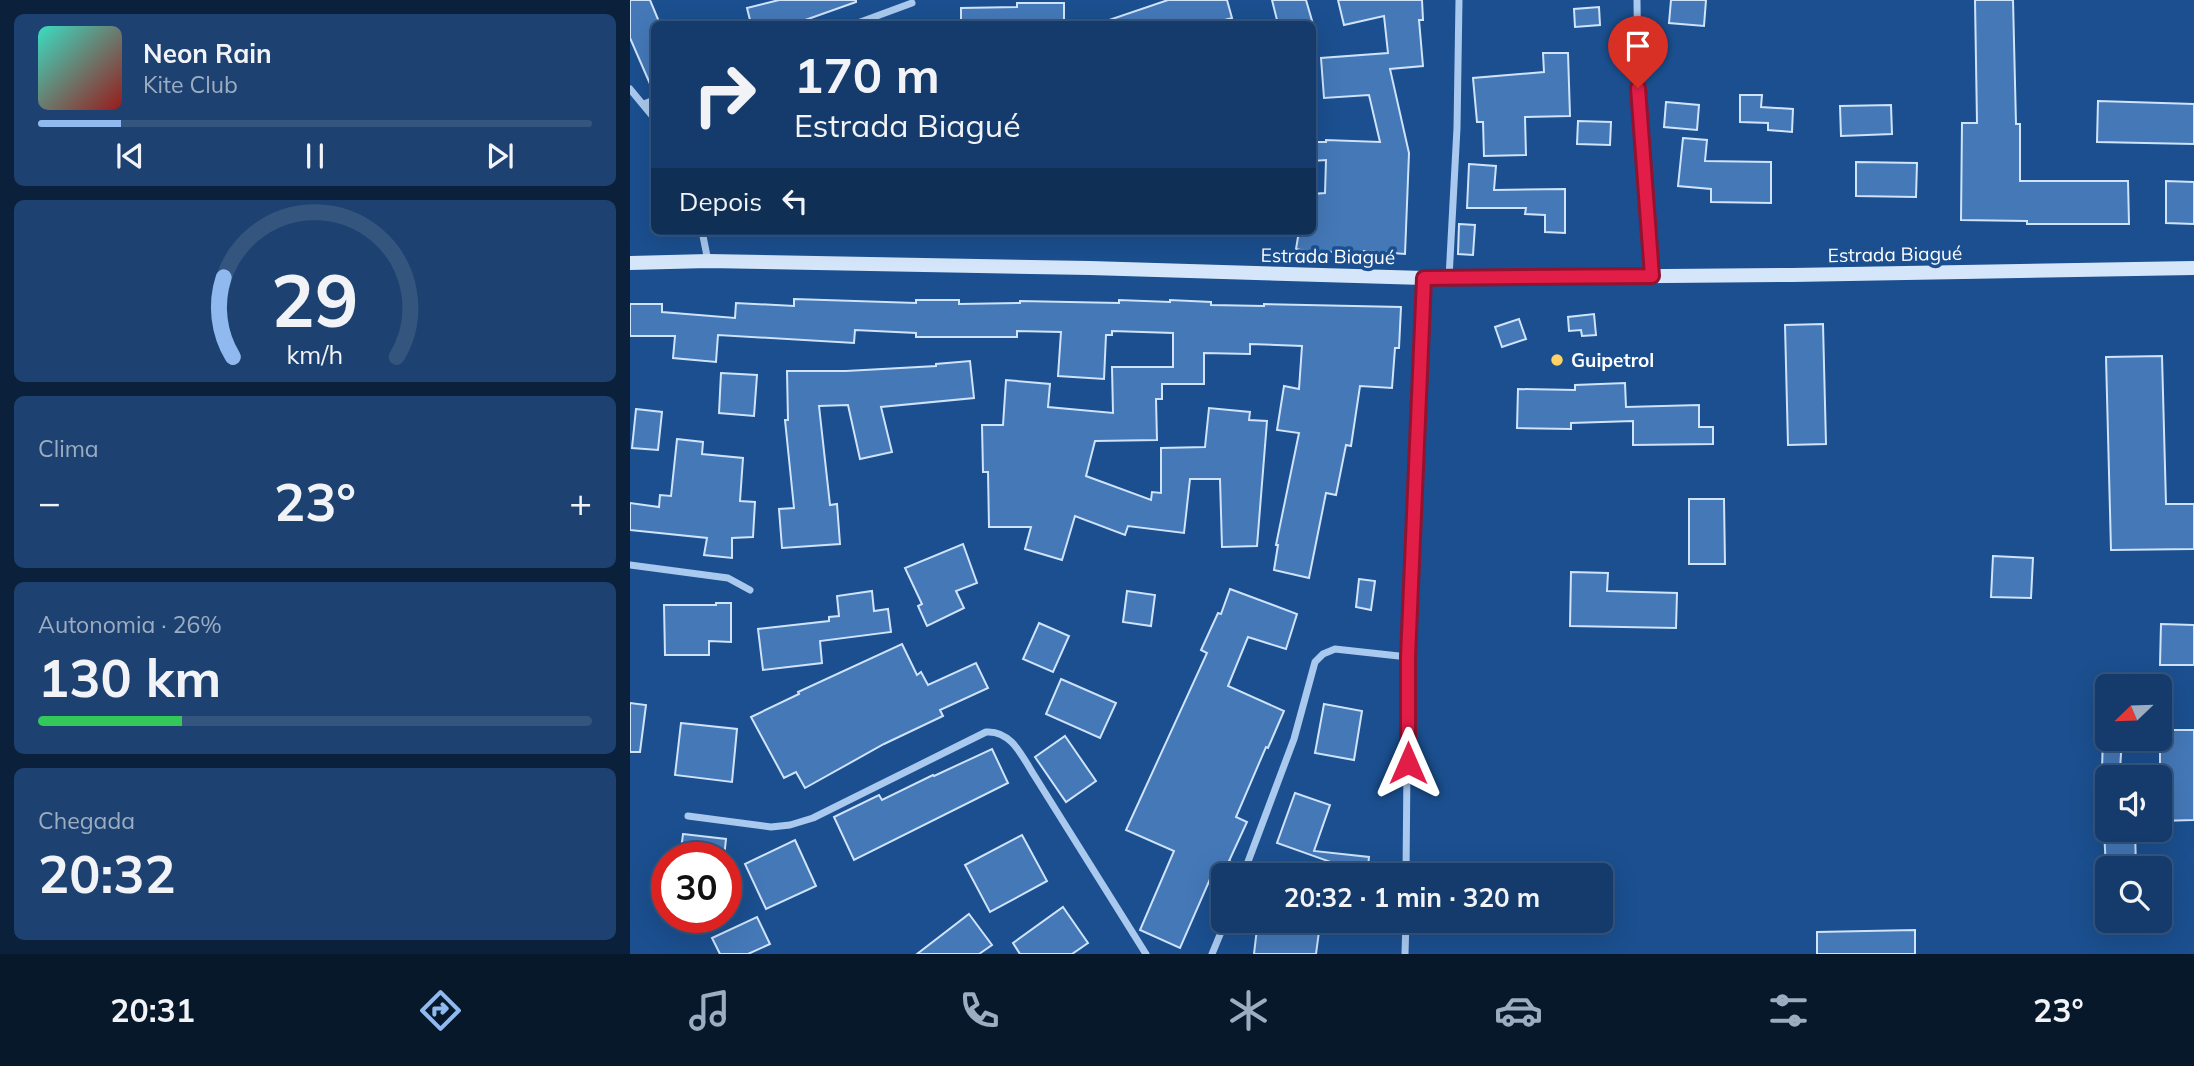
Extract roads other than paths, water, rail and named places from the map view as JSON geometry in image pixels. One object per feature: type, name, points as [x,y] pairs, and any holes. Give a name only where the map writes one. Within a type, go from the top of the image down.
[{"type":"main road","name":"Estrada Biagué","points":[[630,263],[708,261],[1090,268],[1424,278],[2194,268]]},
{"type":"street","points":[[1449,278],[1457,128],[1459,0]]},
{"type":"street","points":[[1637,0],[1638,88],[1652,276]]},
{"type":"street","points":[[863,21],[912,3]]},
{"type":"street","points":[[630,89],[651,114]]},
{"type":"street","points":[[644,104],[651,101]]},
{"type":"street","points":[[703,235],[708,261]]},
{"type":"street","points":[[1406,863],[1408,657],[1424,278]]},
{"type":"street","points":[[630,565],[728,578],[750,590]]},
{"type":"street","points":[[1248,863],[1294,739],[1315,662],[1323,654],[1335,649],[1408,657]]},
{"type":"street","points":[[688,816],[771,827],[790,825],[830,811],[986,732],[1004,734],[1034,775],[1146,954]]},
{"type":"street","points":[[1212,954],[1221,933]]},
{"type":"street","points":[[1405,954],[1406,933]]},
{"type":"place","name":"Guipetrol","points":[[1557,360]]}]
